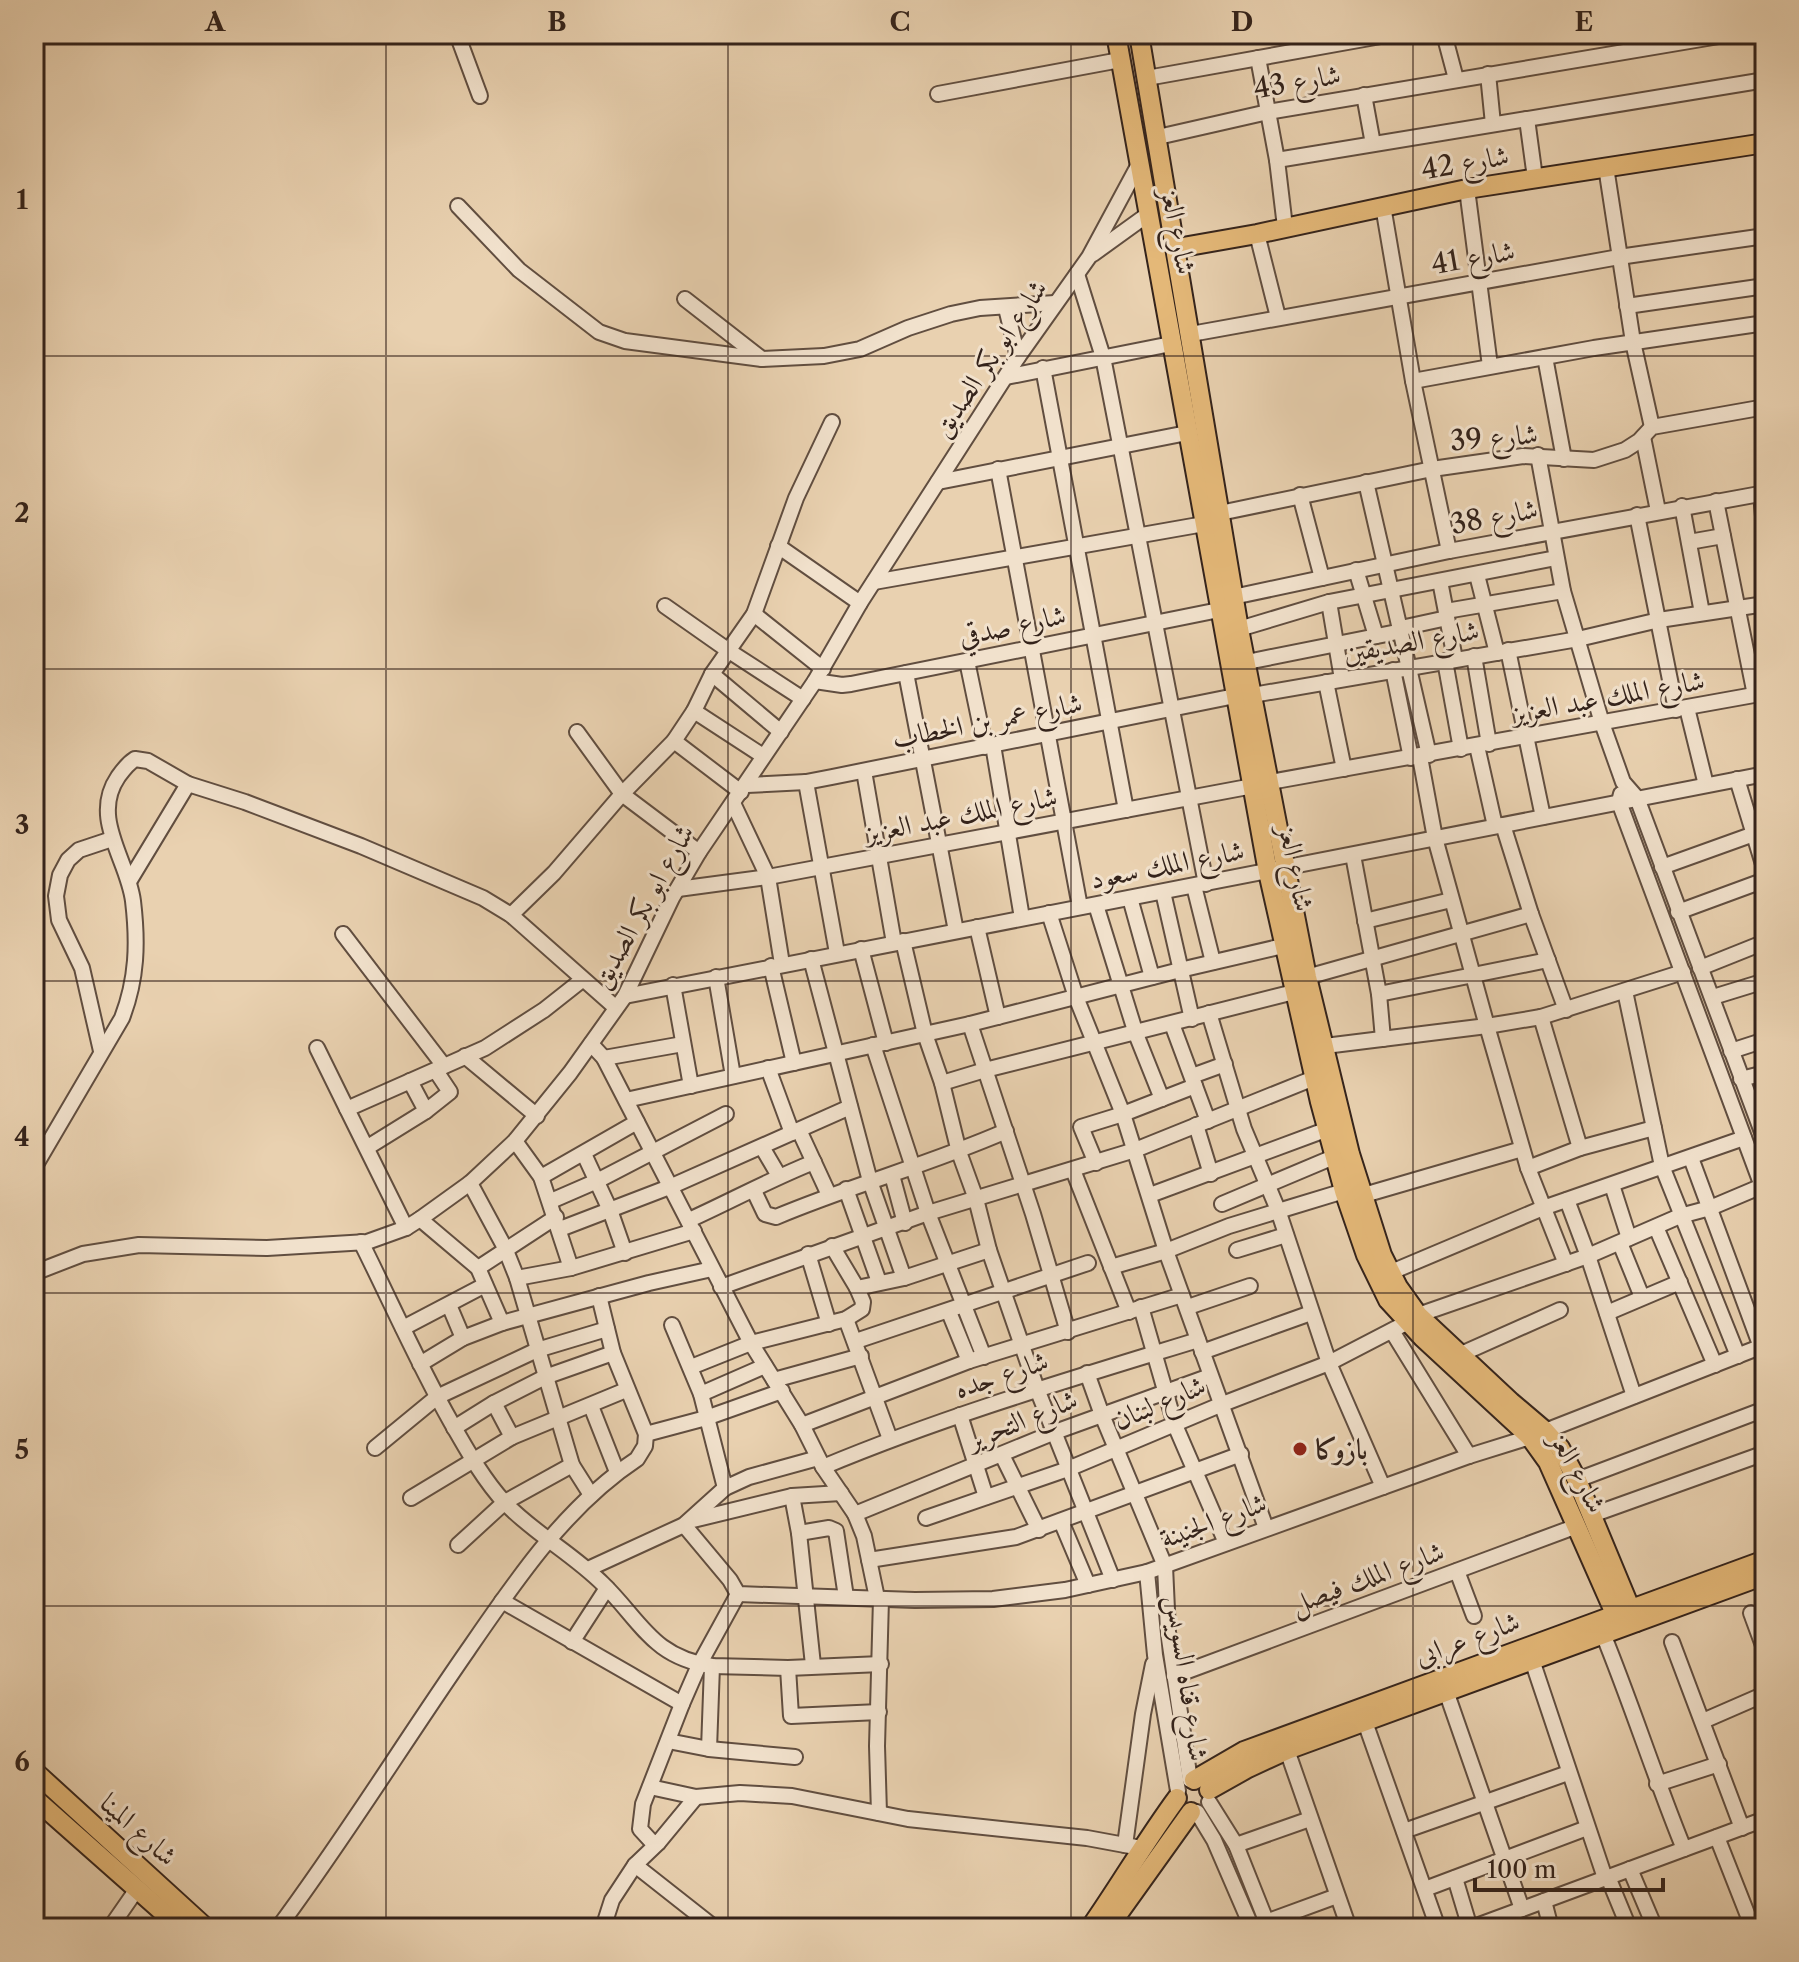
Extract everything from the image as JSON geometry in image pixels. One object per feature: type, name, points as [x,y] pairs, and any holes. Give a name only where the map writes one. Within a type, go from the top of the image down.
[{"type":"main road","name":"شارع العز","points":[[1116,34],[1219,610],[1244,695],[1262,784],[1287,868],[1307,977],[1350,1154],[1406,1323],[1459,1355],[1537,1434],[1548,1462],[1584,1521]]},
{"type":"main road","name":"شارع العز","points":[[1139,34],[1233,597],[1247,662],[1244,695]]},
{"type":"main road","points":[[1129,114],[1153,109]]},
{"type":"main road","name":"شارع 42","points":[[1177,248],[1467,189],[1765,143]]},
{"type":"main road","points":[[1147,215],[1168,194]]},
{"type":"main road","name":"شارع العز","points":[[1262,784],[1268,872],[1283,946],[1344,1191],[1377,1281],[1406,1323],[1537,1434],[1563,1452],[1577,1480],[1584,1521],[1621,1621]]},
{"type":"main road","name":"شارع عرابى","points":[[1108,1928],[1193,1796],[1287,1750],[1532,1660],[1765,1560]]},
{"type":"main road","name":"شارع عرابى","points":[[1090,1928],[1121,1883],[1133,1846],[1244,1751],[1621,1621],[1765,1575]]},
{"type":"main road","name":"شارع المينا","points":[[34,1771],[206,1928]]},
{"type":"main road","name":"شارع المينا","points":[[34,1798],[181,1928]]},
{"type":"street","points":[[457,34],[480,96]]},
{"type":"street","points":[[1147,78],[1392,34]]},
{"type":"street","points":[[1444,34],[1456,79]]},
{"type":"street","name":"شارع 43","points":[[1158,137],[1268,112],[1731,34]]},
{"type":"street","points":[[1258,58],[1277,160],[1285,227]]},
{"type":"street","points":[[938,94],[1120,60]]},
{"type":"street","points":[[1488,74],[1493,124]]},
{"type":"street","points":[[1277,160],[1765,80]]},
{"type":"street","points":[[1364,95],[1373,144]]},
{"type":"street","points":[[1527,119],[1535,178]]},
{"type":"street","name":"شارع ابو بكر الصديق","points":[[34,1273],[83,1254],[139,1245],[267,1248],[361,1242],[406,1228],[420,1219],[470,1183],[515,1141],[591,1044],[620,1001],[699,852],[819,675],[860,603],[1018,357],[1089,257],[1138,166]]},
{"type":"street","points":[[1606,167],[1658,511]]},
{"type":"street","points":[[1467,189],[1490,366]]},
{"type":"street","points":[[458,206],[519,270],[599,332],[625,341],[762,359],[849,352],[932,319],[980,308],[1055,303]]},
{"type":"street","points":[[1383,206],[1413,381],[1449,551]]},
{"type":"street","name":"شارع ابو بكر الصديق","points":[[1089,257],[1147,215]]},
{"type":"street","points":[[1257,234],[1278,317]]},
{"type":"street","name":"شارع 41","points":[[1191,334],[1619,257],[1765,236]]},
{"type":"street","points":[[1077,274],[1103,357],[1190,799],[1213,962]]},
{"type":"street","points":[[1627,306],[1765,286]]},
{"type":"street","points":[[685,299],[762,359]]},
{"type":"street","points":[[1006,308],[1018,357]]},
{"type":"street","points":[[1413,381],[1633,342],[1765,323]]},
{"type":"street","points":[[1006,377],[1171,344]]},
{"type":"street","points":[[1545,357],[1564,459]]},
{"type":"street","points":[[1043,368],[1126,810]]},
{"type":"street","name":"شارع 39","points":[[1220,513],[1432,469],[1538,455],[1594,460],[1625,450],[1648,432],[1765,407]]},
{"type":"street","points":[[511,915],[554,873],[622,794],[674,741],[694,711],[712,674],[754,614],[796,498],[832,422]]},
{"type":"street","points":[[938,482],[1187,433]]},
{"type":"street","points":[[1538,455],[1563,591],[1602,723],[1623,782],[1637,798],[1765,1138]]},
{"type":"street","points":[[998,469],[1080,907]]},
{"type":"street","points":[[1366,482],[1410,667],[1420,757],[1435,838],[1522,1149],[1566,1264]]},
{"type":"street","points":[[1763,493],[1765,538]]},
{"type":"street","name":"شارع 38","points":[[1233,597],[1449,551],[1763,493]]},
{"type":"street","points":[[1300,495],[1322,578]]},
{"type":"street","points":[[1716,501],[1760,694]]},
{"type":"street","points":[[1682,506],[1702,613]]},
{"type":"street","points":[[1637,515],[1659,620],[1706,785]]},
{"type":"street","points":[[874,582],[1204,524]]},
{"type":"street","points":[[1689,542],[1723,536]]},
{"type":"street","points":[[778,546],[860,603]]},
{"type":"street","points":[[1239,629],[1329,602],[1556,558]]},
{"type":"street","points":[[1356,570],[1376,636]]},
{"type":"street","points":[[1477,575],[1502,652],[1543,817]]},
{"type":"street","points":[[1440,581],[1461,749]]},
{"type":"street","points":[[1247,662],[1401,630],[1484,603],[1563,591]]},
{"type":"street","points":[[1329,602],[1342,679]]},
{"type":"street","name":"شارع الصديقين","points":[[1244,695],[1578,639],[1659,620],[1765,604]]},
{"type":"street","points":[[665,606],[803,699]]},
{"type":"street","name":"شارع صدقي","points":[[819,675],[842,685],[1219,610]]},
{"type":"street","points":[[754,614],[819,675]]},
{"type":"street","points":[[1474,656],[1483,745],[1499,826],[1566,1010]]},
{"type":"street","points":[[967,661],[989,746],[1022,918]]},
{"type":"street","points":[[1393,670],[1420,757]]},
{"type":"street","points":[[906,673],[956,931]]},
{"type":"street","points":[[712,674],[781,732]]},
{"type":"street","points":[[1326,682],[1344,769]]},
{"type":"street","name":"شارع الملك عبد العزيز","points":[[678,889],[768,877],[1760,694]]},
{"type":"street","name":"شارع عمر بن الخطاب","points":[[740,793],[1244,695]]},
{"type":"street","points":[[694,711],[763,756]]},
{"type":"street","points":[[577,732],[622,794],[699,852]]},
{"type":"street","points":[[674,741],[740,793],[768,877],[777,965],[794,1063]]},
{"type":"street","points":[[34,1168],[122,1018],[130,996],[137,947],[130,880],[112,839],[108,814],[109,796],[114,784],[132,761],[144,759],[188,784],[361,846],[483,898],[511,915],[582,980],[620,1001]]},
{"type":"street","points":[[864,771],[898,942],[989,1250],[1037,1389],[1113,1580]]},
{"type":"street","name":"شارع الملك سعود","points":[[620,1001],[673,985],[1765,774]]},
{"type":"street","points":[[1737,779],[1759,832],[1765,871]]},
{"type":"street","points":[[806,782],[837,953]]},
{"type":"street","points":[[1623,782],[1619,802],[1763,1190]]},
{"type":"street","points":[[130,880],[188,784]]},
{"type":"street","points":[[1662,867],[1759,832]]},
{"type":"street","points":[[101,1051],[82,968],[59,920],[56,896],[60,875],[68,860],[79,850],[112,839]]},
{"type":"street","points":[[1353,855],[1379,994],[1383,1039]]},
{"type":"street","points":[[1678,912],[1765,880]]},
{"type":"street","points":[[1163,892],[1192,1019]]},
{"type":"street","points":[[1130,898],[1152,977]]},
{"type":"street","points":[[1365,921],[1451,900]]},
{"type":"street","points":[[1096,905],[1136,1034],[1162,1099]]},
{"type":"street","points":[[1049,913],[1076,997],[1123,1114],[1166,1251],[1266,1528]]},
{"type":"street","points":[[1307,977],[1531,914]]},
{"type":"street","points":[[977,927],[998,1017]]},
{"type":"street","points":[[343,934],[440,1068],[450,1092],[426,1111],[368,1147]]},
{"type":"street","points":[[1700,968],[1765,942]]},
{"type":"street","points":[[626,1100],[970,1024],[1283,946]]},
{"type":"street","points":[[861,949],[880,1044],[912,1167],[984,1357]]},
{"type":"street","points":[[811,959],[870,1181],[904,1278]]},
{"type":"street","points":[[1379,994],[1548,960]]},
{"type":"street","points":[[1325,1046],[1541,1017],[1683,972]]},
{"type":"street","points":[[716,977],[733,1076]]},
{"type":"street","points":[[347,1109],[440,1068],[519,1028],[582,980]]},
{"type":"street","points":[[1713,997],[1765,981]]},
{"type":"street","points":[[673,985],[691,1086]]},
{"type":"street","points":[[1625,991],[1662,1166],[1738,1356]]},
{"type":"street","points":[[942,1083],[1294,992]]},
{"type":"street","points":[[1209,1013],[1236,1107],[1278,1210],[1329,1363],[1383,1487]]},
{"type":"street","points":[[1541,1017],[1580,1148]]},
{"type":"street","points":[[970,1024],[1068,1332]]},
{"type":"street","points":[[1172,1024],[1194,1081],[1211,1174]]},
{"type":"street","points":[[1731,1051],[1765,1040]]},
{"type":"street","points":[[591,1044],[604,1058],[751,1343],[802,1425],[820,1462],[855,1514],[879,1598],[879,1813]]},
{"type":"street","points":[[604,1058],[683,1044]]},
{"type":"street","points":[[317,1048],[406,1228]]},
{"type":"street","points":[[465,1056],[537,1116]]},
{"type":"street","points":[[1096,1163],[1081,1127],[1162,1099],[1225,1064]]},
{"type":"street","points":[[768,1068],[796,1132],[829,1195]]},
{"type":"street","points":[[1741,1079],[1765,1073]]},
{"type":"street","points":[[721,1287],[928,1213],[1135,1150],[1314,1078]]},
{"type":"street","points":[[410,1081],[426,1111]]},
{"type":"street","points":[[478,1268],[505,1248],[558,1223],[610,1210],[672,1186],[850,1107]]},
{"type":"street","points":[[551,1201],[597,1181],[726,1114]]},
{"type":"street","points":[[541,1177],[637,1122]]},
{"type":"street","points":[[1528,1168],[1580,1148],[1654,1128]]},
{"type":"street","points":[[1150,1195],[1328,1129]]},
{"type":"street","points":[[754,1191],[765,1214],[772,1218],[846,1189],[959,1152],[1006,1131]]},
{"type":"street","points":[[1389,1273],[1543,1208],[1744,1138]]},
{"type":"street","points":[[515,1141],[541,1177],[571,1268]]},
{"type":"street","points":[[762,1147],[779,1176]]},
{"type":"street","points":[[1364,1195],[1522,1149]]},
{"type":"street","points":[[584,1154],[610,1210],[625,1253]]},
{"type":"street","points":[[1222,1204],[1336,1156]]},
{"type":"street","points":[[1691,1158],[1763,1346]]},
{"type":"street","points":[[517,1278],[571,1268],[625,1253],[691,1226],[779,1176],[814,1162]]},
{"type":"street","points":[[1073,1170],[1111,1267],[1154,1353],[1175,1425],[1226,1543]]},
{"type":"street","points":[[892,1175],[905,1223]]},
{"type":"street","points":[[470,1183],[505,1248],[517,1278],[572,1465],[591,1495]]},
{"type":"street","points":[[1612,1185],[1624,1241],[1642,1297]]},
{"type":"street","points":[[846,1189],[879,1282]]},
{"type":"street","name":"شارع لبنان","points":[[926,1518],[1068,1469],[1329,1363],[1406,1323],[1588,1256],[1680,1216],[1763,1190]]},
{"type":"street","points":[[1111,1267],[1166,1251],[1278,1210],[1344,1191]]},
{"type":"street","points":[[1567,1200],[1634,1396]]},
{"type":"street","points":[[420,1219],[478,1268],[502,1323]]},
{"type":"street","points":[[1656,1227],[1715,1365]]},
{"type":"street","points":[[1237,1250],[1286,1235]]},
{"type":"street","points":[[361,1242],[420,1364],[472,1461],[505,1502],[549,1541],[588,1569],[654,1642],[706,1666],[788,1668],[881,1664]]},
{"type":"street","points":[[691,1367],[751,1343],[846,1319],[862,1309],[863,1302],[857,1288],[832,1246]]},
{"type":"street","points":[[857,1288],[904,1278],[989,1250]]},
{"type":"street","points":[[808,1254],[829,1324]]},
{"type":"street","points":[[646,1434],[706,1418],[859,1348],[966,1305],[1088,1263]]},
{"type":"street","points":[[420,1364],[463,1338],[502,1323],[712,1269]]},
{"type":"street","points":[[1607,1313],[1680,1282]]},
{"type":"street","points":[[403,1328],[485,1285]]},
{"type":"street","points":[[802,1425],[969,1361],[1135,1310],[1250,1286]]},
{"type":"street","points":[[282,1927],[502,1601],[549,1541],[591,1495],[637,1459],[645,1446],[646,1434],[613,1353],[599,1296]]},
{"type":"street","points":[[449,1305],[463,1338]]},
{"type":"street","points":[[1459,1355],[1560,1310]]},
{"type":"street","points":[[949,1312],[969,1361]]},
{"type":"street","name":"شارع جده","points":[[725,1488],[749,1477],[820,1462],[1087,1373],[1154,1353],[1200,1346],[1311,1313]]},
{"type":"street","points":[[846,1319],[890,1439]]},
{"type":"street","points":[[1406,1323],[1469,1456]]},
{"type":"street","points":[[672,1325],[701,1394],[725,1488],[689,1522]]},
{"type":"street","points":[[375,1448],[437,1397],[537,1350],[607,1329]]},
{"type":"street","name":"شارع الجنينة","points":[[738,1594],[993,1599],[1088,1585],[1147,1572],[1537,1434],[1763,1346]]},
{"type":"street","points":[[454,1428],[545,1377],[613,1353]]},
{"type":"street","points":[[701,1394],[765,1366]]},
{"type":"street","points":[[1087,1373],[1165,1566]]},
{"type":"street","name":"شارع التحرير","points":[[855,1514],[1055,1432],[1210,1376]]},
{"type":"street","points":[[411,1498],[512,1437],[626,1390]]},
{"type":"street","points":[[494,1403],[512,1437]]},
{"type":"street","points":[[591,1406],[617,1472]]},
{"type":"street","points":[[1577,1480],[1765,1409]]},
{"type":"street","points":[[960,1415],[986,1497]]},
{"type":"street","name":"شارع الملك فيصل","points":[[1174,1676],[1765,1453]]},
{"type":"street","points":[[869,1560],[998,1540],[1039,1530],[1241,1454]]},
{"type":"street","points":[[1002,1455],[1039,1530]]},
{"type":"street","points":[[458,1545],[505,1502],[572,1465]]},
{"type":"street","points":[[588,1569],[689,1522],[792,1496],[841,1493]]},
{"type":"street","points":[[792,1496],[813,1665]]},
{"type":"street","points":[[1061,1521],[1088,1585]]},
{"type":"street","points":[[658,1843],[643,1833],[639,1824],[640,1813],[682,1704],[706,1666],[738,1594],[689,1522]]},
{"type":"street","points":[[799,1533],[829,1528],[836,1531],[846,1597]]},
{"type":"street","name":"شارع قناه السويس","points":[[1165,1566],[1168,1632],[1193,1796]]},
{"type":"street","points":[[1457,1571],[1474,1616]]},
{"type":"street","name":"شارع قناه السويس","points":[[1147,1572],[1155,1655],[1193,1796]]},
{"type":"street","points":[[572,1642],[607,1588]]},
{"type":"street","points":[[502,1601],[682,1704]]},
{"type":"street","points":[[1751,1613],[1765,1651]]},
{"type":"street","points":[[1621,1621],[1630,1700],[1657,1784],[1684,1849]]},
{"type":"street","points":[[1672,1642],[1742,1828]]},
{"type":"street","points":[[650,1787],[696,1797],[740,1793],[792,1796],[879,1813],[1133,1846],[1143,1714],[1155,1655]]},
{"type":"street","points":[[1532,1660],[1587,1828],[1629,1928]]},
{"type":"street","points":[[706,1666],[709,1749]]},
{"type":"street","points":[[788,1668],[791,1716],[879,1712]]},
{"type":"street","points":[[1446,1691],[1522,1909]]},
{"type":"street","points":[[1703,1721],[1765,1694]]},
{"type":"street","points":[[1365,1722],[1438,1928]]},
{"type":"street","points":[[668,1741],[709,1749],[795,1757]]},
{"type":"street","points":[[1287,1750],[1349,1928]]},
{"type":"street","points":[[1657,1784],[1719,1764]]},
{"type":"street","points":[[1404,1831],[1568,1773]]},
{"type":"street","points":[[1193,1796],[1236,1845],[1263,1926]]},
{"type":"street","points":[[1193,1796],[1263,1926]]},
{"type":"street","points":[[607,1926],[612,1900],[635,1865],[658,1843],[696,1797]]},
{"type":"street","points":[[1236,1845],[1310,1819]]},
{"type":"street","points":[[1455,1878],[1477,1927],[1765,1819]]},
{"type":"street","points":[[1425,1889],[1587,1828]]},
{"type":"street","points":[[1717,1837],[1755,1925]]},
{"type":"street","points":[[635,1865],[715,1928]]},
{"type":"street","points":[[1630,1869],[1655,1928]]},
{"type":"street","points":[[110,1928],[137,1889]]},
{"type":"street","points":[[1263,1926],[1337,1896]]},
{"type":"street","points":[[1544,1901],[1551,1928]]},
{"type":"place","name":"بازوكا","points":[[1300,1449]]}]
